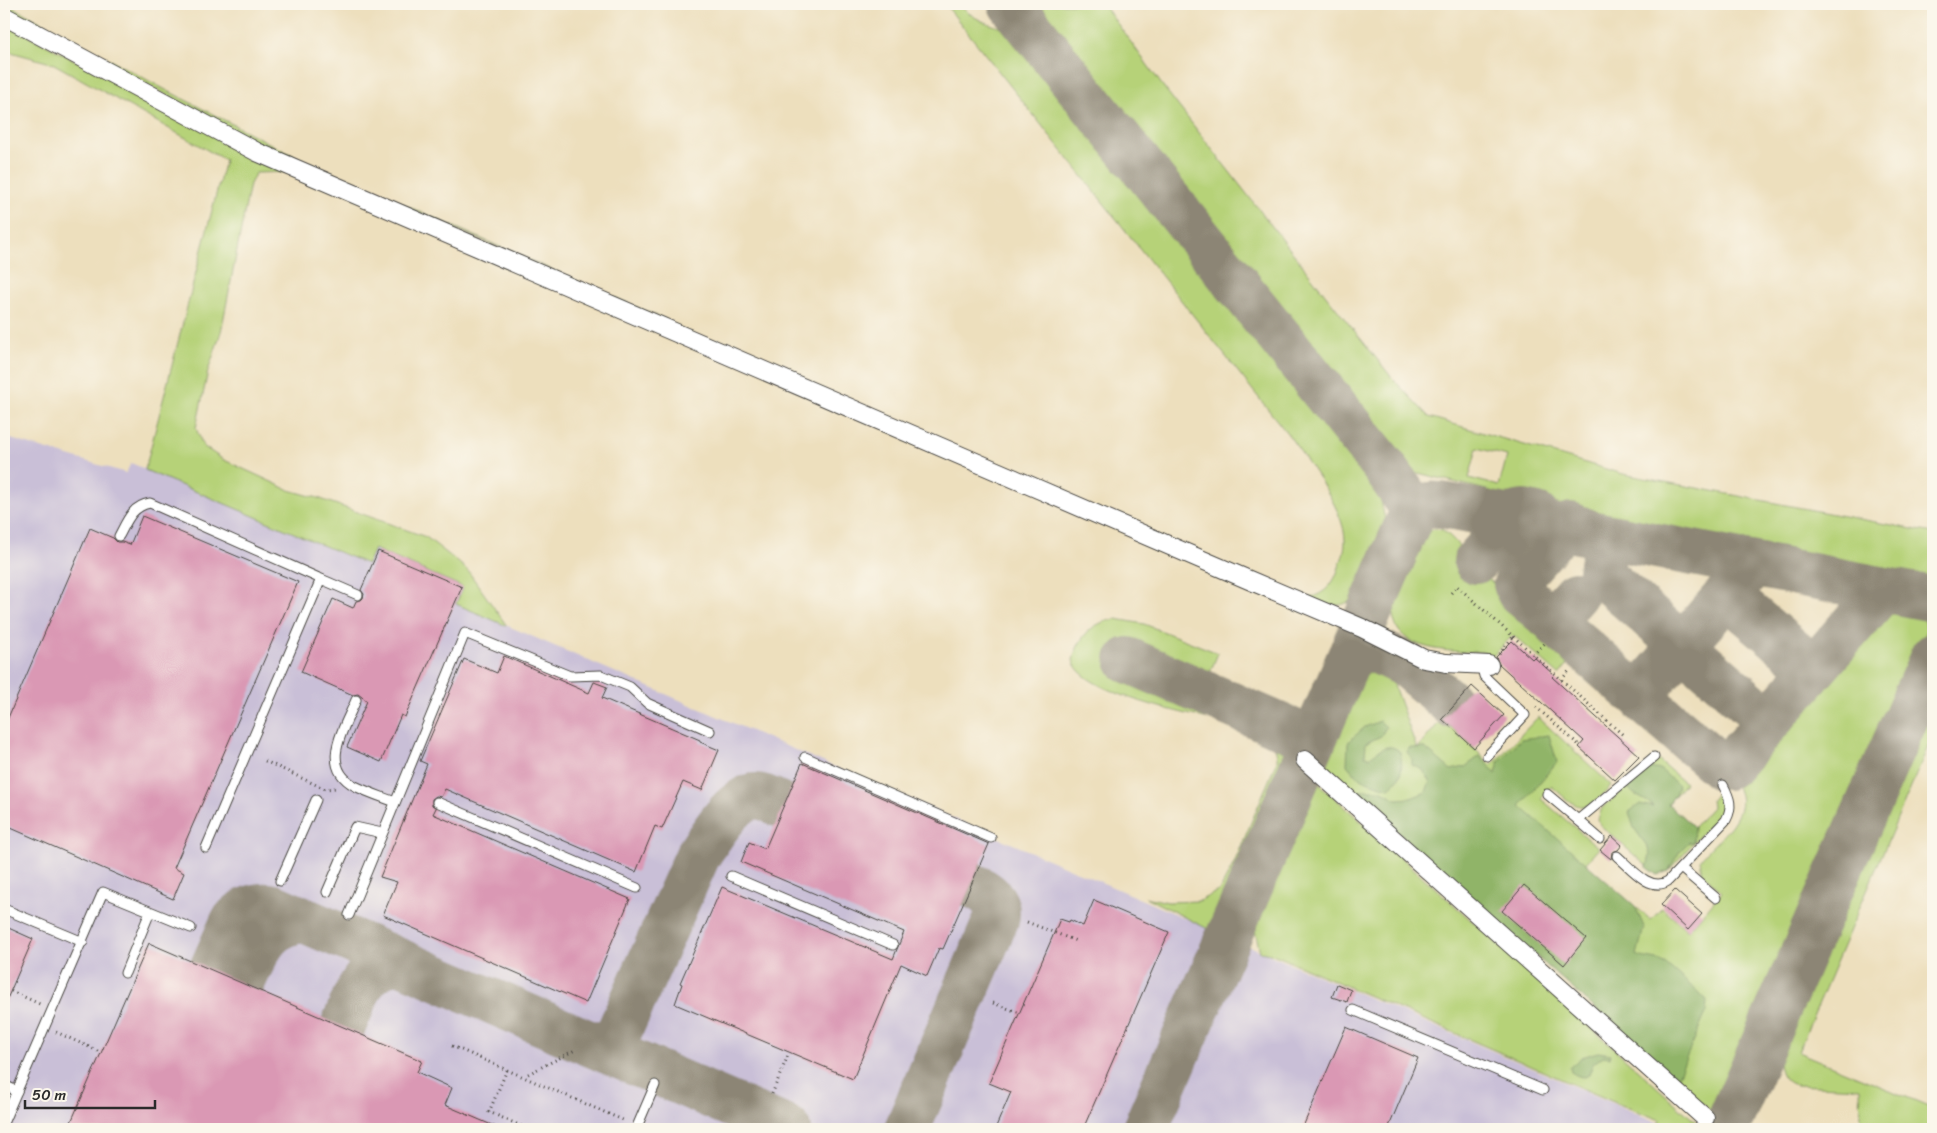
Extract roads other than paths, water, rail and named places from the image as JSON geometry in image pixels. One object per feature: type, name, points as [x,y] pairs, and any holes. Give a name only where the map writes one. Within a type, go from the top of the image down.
[{"type":"street","points":[[4,16],[258,152],[1362,628],[1424,659],[1446,663],[1484,664]]},
{"type":"street","points":[[1305,760],[1705,1118]]},
{"type":"lane","points":[[119,536],[135,509],[141,504],[150,503],[358,595]]},
{"type":"lane","points":[[206,848],[321,579]]},
{"type":"lane","points":[[349,915],[465,633],[570,676],[601,675],[630,687],[647,703],[710,731]]},
{"type":"lane","points":[[1484,664],[1484,676],[1525,715],[1487,756]]},
{"type":"lane","points":[[356,700],[337,746],[335,760],[339,770],[354,786],[395,802]]},
{"type":"lane","points":[[805,757],[990,838]]},
{"type":"lane","points":[[1578,820],[1654,757]]},
{"type":"lane","points":[[1617,856],[1652,884],[1664,883],[1681,868],[1729,814],[1730,797],[1723,785]]},
{"type":"lane","points":[[1547,794],[1600,838]]},
{"type":"lane","points":[[280,881],[316,800]]},
{"type":"lane","points":[[437,802],[637,888]]},
{"type":"lane","points":[[327,892],[355,827],[382,834]]},
{"type":"lane","points":[[1681,868],[1716,898]]},
{"type":"lane","points":[[731,876],[893,944]]},
{"type":"lane","points":[[4,1121],[103,892],[191,928]]},
{"type":"lane","points":[[4,909],[82,942]]},
{"type":"lane","points":[[125,973],[150,912]]},
{"type":"lane","points":[[1352,1010],[1543,1090]]},
{"type":"lane","points":[[4,1085],[17,1091]]},
{"type":"lane","points":[[636,1128],[655,1085]]}]
